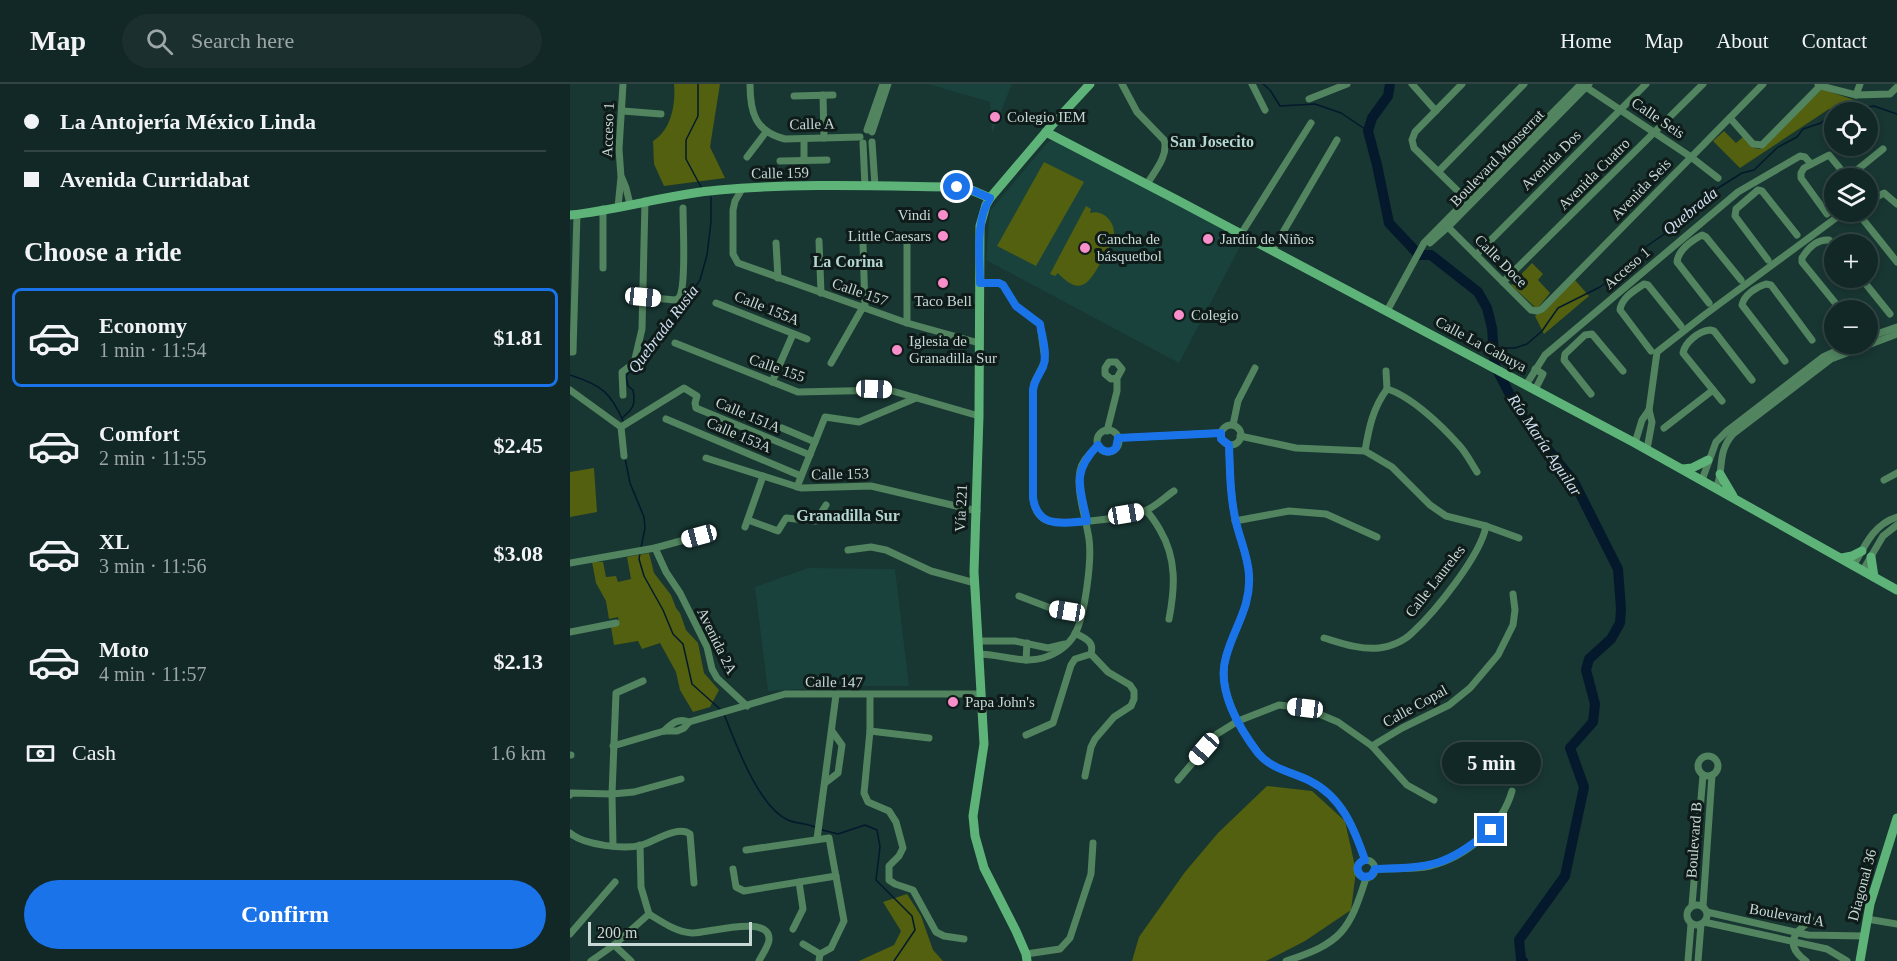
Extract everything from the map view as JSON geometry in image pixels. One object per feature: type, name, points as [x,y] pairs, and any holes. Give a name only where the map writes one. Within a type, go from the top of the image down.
[{"type":"street","name":"Acceso 1","points":[[618,207],[623,84]]},
{"type":"street","points":[[747,157],[766,132],[752,112],[750,84]]},
{"type":"street","points":[[869,131],[883,84]]},
{"type":"street","points":[[869,131],[888,84]]},
{"type":"street","name":"Vía 221","points":[[1027,958],[984,868],[975,836],[973,816],[984,744],[975,583],[980,226],[990,198],[1090,84]]},
{"type":"street","points":[[1122,84],[1137,112],[1164,140],[1165,144],[1165,152],[1147,184]]},
{"type":"street","points":[[1252,84],[1265,110]]},
{"type":"street","points":[[1412,84],[1436,111]]},
{"type":"street","points":[[1462,84],[1415,132],[1412,140],[1414,148],[1469,202]]},
{"type":"street","points":[[1439,171],[1524,84]]},
{"type":"street","name":"Avenida Dos","points":[[1476,255],[1646,84]]},
{"type":"street","name":"Avenida Cuatro","points":[[1503,282],[1703,84]]},
{"type":"street","name":"Avenida Seis","points":[[1537,311],[1550,301],[1763,84]]},
{"type":"street","points":[[1856,95],[1860,84]]},
{"type":"street","name":"Calle Seis","points":[[1584,85],[1691,157],[1718,178]]},
{"type":"street","name":"Boulevard Monserrat","points":[[1387,311],[1424,243],[1469,202],[1584,85]]},
{"type":"street","points":[[1730,118],[1753,144],[1762,145],[1820,85],[1856,95],[1890,94],[1896,89]]},
{"type":"street","points":[[1309,99],[1349,86]]},
{"type":"street","points":[[794,96],[832,94]]},
{"type":"street","points":[[823,95],[825,138]]},
{"type":"street","points":[[623,111],[661,114]]},
{"type":"street","points":[[1241,234],[1311,123]]},
{"type":"street","points":[[869,131],[864,131],[862,140],[870,186]]},
{"type":"street","points":[[869,131],[874,137],[870,186]]},
{"type":"street","name":"Calle A","points":[[766,132],[785,139],[825,138],[872,142]]},
{"type":"street","name":"Calle La Cabuya","points":[[1046,132],[1647,449],[1897,590]]},
{"type":"street","points":[[804,139],[804,160]]},
{"type":"street","points":[[1272,251],[1337,140]]},
{"type":"street","points":[[1859,168],[1883,149]]},
{"type":"street","name":"Acceso 1","points":[[1531,387],[1543,374],[1535,369],[1545,355],[1570,333],[1630,289],[1738,192],[1803,155],[1811,164]]},
{"type":"street","points":[[1824,209],[1800,175],[1804,168],[1829,155],[1839,168]]},
{"type":"street","points":[[780,161],[827,160]]},
{"type":"street","name":"Acceso 1","points":[[621,177],[630,204]]},
{"type":"street","name":"Calle 159","points":[[574,214],[718,190],[742,189],[870,186],[957,187],[990,198]]},
{"type":"street","name":"Calle 157","points":[[742,189],[733,210],[732,254],[735,260],[742,265],[907,323],[980,343]]},
{"type":"street","points":[[1768,260],[1736,216],[1736,209],[1745,200],[1758,190],[1762,191],[1797,235]]},
{"type":"street","points":[[1738,192],[1745,200]]},
{"type":"street","points":[[1878,194],[1884,193],[1897,204]]},
{"type":"street","points":[[622,395],[622,372],[634,363],[641,332],[645,201]]},
{"type":"street","name":"Boulevard Monserrat","points":[[1423,248],[1448,227],[1469,202]]},
{"type":"street","points":[[643,297],[675,300],[679,298],[683,208]]},
{"type":"street","points":[[603,209],[603,268]]},
{"type":"street","points":[[572,352],[574,214]]},
{"type":"street","points":[[1647,449],[1652,422],[1649,410],[1657,352],[1683,328],[1744,282],[1830,222]]},
{"type":"street","points":[[1865,222],[1897,262]]},
{"type":"street","name":"Calle Doce","points":[[1448,227],[1531,310],[1537,311]]},
{"type":"street","points":[[1709,303],[1677,262],[1684,242],[1702,235],[1753,291]]},
{"type":"street","points":[[1806,239],[1811,247]]},
{"type":"street","points":[[1824,239],[1811,247],[1803,256],[1802,262],[1833,300]]},
{"type":"street","points":[[907,240],[907,323]]},
{"type":"street","points":[[819,241],[821,293]]},
{"type":"street","points":[[776,243],[778,278]]},
{"type":"street","points":[[831,363],[864,307],[863,244]]},
{"type":"street","points":[[980,283],[1003,285],[1016,306],[1040,324],[1045,353],[1033,390],[1033,498],[1035,508],[1046,520],[1057,523],[1087,521],[1146,511],[1174,490]]},
{"type":"street","points":[[1651,351],[1620,310],[1621,303],[1630,289],[1644,284],[1648,285],[1693,339]]},
{"type":"street","points":[[1785,361],[1742,305],[1745,298],[1753,291],[1766,284],[1771,285],[1812,340]]},
{"type":"street","points":[[1869,288],[1890,314]]},
{"type":"street","name":"Calle 155A","points":[[716,303],[807,339]]},
{"type":"street","points":[[1880,341],[1897,327]]},
{"type":"street","points":[[1722,401],[1683,353],[1686,344],[1704,330],[1714,331],[1752,380]]},
{"type":"street","points":[[1570,333],[1577,342]]},
{"type":"street","points":[[772,382],[793,334]]},
{"type":"street","points":[[1591,394],[1564,360],[1565,354],[1585,335],[1592,334],[1623,371]]},
{"type":"street","points":[[1702,480],[1716,442],[1727,431],[1831,359],[1897,334]]},
{"type":"street","name":"Calle 155","points":[[675,343],[798,392],[889,390],[979,416]]},
{"type":"street","points":[[1716,488],[1721,458],[1728,440],[1758,411],[1829,354]]},
{"type":"street","points":[[1233,425],[1238,401],[1255,368]]},
{"type":"street","points":[[1365,451],[1370,420],[1377,402],[1387,388],[1386,370]]},
{"type":"street","points":[[1107,431],[1117,391],[1117,378]]},
{"type":"street","name":"Calle 151A","points":[[621,427],[651,410],[682,388],[697,396],[696,408],[810,455]]},
{"type":"street","points":[[1387,388],[1396,391],[1430,417],[1460,445],[1477,472]]},
{"type":"street","points":[[570,390],[621,427],[624,456]]},
{"type":"street","points":[[1664,428],[1713,390]]},
{"type":"street","points":[[797,487],[824,418],[827,416],[854,422],[863,421],[916,398]]},
{"type":"street","points":[[1635,443],[1642,420],[1649,410]]},
{"type":"street","points":[[1758,411],[1765,420]]},
{"type":"street","name":"Calle 153A","points":[[666,419],[801,476]]},
{"type":"street","points":[[1233,425],[1238,428],[1240,436],[1235,444],[1229,445],[1221,439],[1221,433],[1227,426],[1233,425]]},
{"type":"street","points":[[782,428],[815,442]]},
{"type":"street","points":[[979,654],[994,654],[1026,660],[1041,659],[1067,644],[1075,633],[1089,570],[1090,542],[1079,483],[1080,469],[1098,445],[1099,436],[1107,431],[1113,431],[1118,438],[1118,445],[1113,451],[1106,452],[1098,445]]},
{"type":"street","points":[[1118,438],[1221,433]]},
{"type":"street","points":[[1240,436],[1296,448],[1365,451],[1392,467],[1430,505],[1446,516],[1519,538]]},
{"type":"street","points":[[1229,445],[1230,482],[1236,521],[1246,555],[1249,594],[1245,611],[1225,657],[1223,672],[1225,690],[1238,721],[1260,755],[1278,768],[1310,781],[1337,800],[1353,825],[1365,860]]},
{"type":"street","name":"Calle 153","points":[[706,458],[806,489],[871,486],[976,511]]},
{"type":"street","points":[[1683,470],[1708,460]]},
{"type":"street","points":[[1884,480],[1897,473]]},
{"type":"street","points":[[1720,474],[1734,498]]},
{"type":"street","points":[[764,476],[746,524],[778,531],[786,518],[816,521],[826,505]]},
{"type":"street","points":[[1146,511],[1151,515],[1170,551],[1174,573],[1174,594],[1169,619]]},
{"type":"street","points":[[1236,521],[1289,511],[1326,514],[1377,537]]},
{"type":"street","points":[[1854,565],[1875,530],[1890,519],[1897,517]]},
{"type":"street","points":[[1863,570],[1883,536],[1897,525]]},
{"type":"street","name":"Calle Laureles","points":[[1324,638],[1353,646],[1379,648],[1398,642],[1412,634],[1473,558],[1484,536],[1485,526]]},
{"type":"street","points":[[570,563],[655,548],[699,536]]},
{"type":"street","points":[[848,550],[871,547],[886,550],[931,571],[975,583]]},
{"type":"street","name":"Avenida 2A","points":[[655,548],[666,572],[680,592],[706,646],[712,669],[717,678],[747,706]]},
{"type":"street","points":[[1842,558],[1862,551]]},
{"type":"street","points":[[1871,557],[1874,577]]},
{"type":"street","name":"Calle Copal","points":[[1372,746],[1449,705],[1470,688],[1498,655],[1513,625],[1515,610],[1513,594]]},
{"type":"street","points":[[1019,596],[1053,609],[1081,613]]},
{"type":"street","points":[[570,632],[616,623]]},
{"type":"street","points":[[1075,633],[1087,639],[1092,646],[1091,654]]},
{"type":"street","points":[[978,641],[1027,643],[1048,648],[1067,644]]},
{"type":"street","points":[[1026,660],[1027,643]]},
{"type":"street","points":[[1026,735],[1053,723],[1071,664],[1075,659],[1091,654]]},
{"type":"street","points":[[1085,776],[1095,739],[1106,725],[1131,706],[1134,699],[1134,691],[1130,685],[1108,672],[1091,654]]},
{"type":"street","points":[[613,846],[612,794],[616,693],[643,681]]},
{"type":"street","name":"Calle 147","points":[[613,746],[664,731],[672,723],[680,720],[690,722],[785,694],[870,696],[981,694]]},
{"type":"street","points":[[817,839],[836,695]]},
{"type":"street","points":[[870,696],[865,797],[868,802],[884,808],[893,815],[902,843],[902,852],[889,866],[889,880],[891,883],[914,890],[936,932],[940,935],[964,939]]},
{"type":"street","points":[[1178,780],[1217,734],[1238,721],[1279,705],[1305,708],[1338,722],[1372,746],[1407,785],[1434,800]]},
{"type":"street","points":[[825,783],[838,773],[842,745],[832,730]]},
{"type":"street","points":[[870,731],[929,738]]},
{"type":"street","name":"Boulevard B","points":[[1692,905],[1703,775],[1698,770],[1699,760],[1710,755],[1716,759],[1718,765],[1717,771],[1712,776],[1705,909]]},
{"type":"street","points":[[1703,775],[1712,776]]},
{"type":"street","points":[[570,795],[572,793],[634,792],[681,779]]},
{"type":"street","points":[[1375,869],[1428,867],[1454,857],[1491,830],[1505,811],[1512,791]]},
{"type":"street","name":"Diagonal 36","points":[[1860,961],[1867,920],[1897,818]]},
{"type":"street","points":[[570,833],[594,844],[640,846],[679,831],[688,832],[694,883]]},
{"type":"street","points":[[746,850],[829,838],[844,921],[831,948],[820,958],[803,944]]},
{"type":"street","points":[[1027,958],[1060,948],[1070,938],[1091,874],[1093,843]]},
{"type":"street","points":[[640,846],[641,887],[649,914],[666,925],[690,933],[705,933],[744,925],[759,927],[768,934],[769,938],[759,961]]},
{"type":"street","points":[[1366,878],[1359,873],[1360,862],[1371,861],[1375,869]]},
{"type":"street","points":[[733,869],[736,887],[744,891],[836,876]]},
{"type":"street","points":[[1286,961],[1322,949],[1339,936],[1357,908],[1366,878],[1373,874],[1375,869]]},
{"type":"street","points":[[570,934],[615,882]]},
{"type":"street","points":[[793,929],[803,909],[799,882]]},
{"type":"street","points":[[1688,961],[1692,924],[1686,916],[1687,910],[1697,904],[1705,909],[1698,961]]},
{"type":"street","name":"Boulevard A","points":[[1705,909],[1796,932],[1864,936]]},
{"type":"street","points":[[591,961],[598,959],[649,914]]},
{"type":"street","points":[[1806,961],[1797,954],[1793,941],[1796,932],[1812,920]]},
{"type":"street","points":[[1867,920],[1897,924]]},
{"type":"street","points":[[1692,924],[1703,923]]},
{"type":"street","name":"Boulevard A","points":[[1703,923],[1827,949],[1839,954],[1847,961]]},
{"type":"street","points":[[1779,938],[1782,929]]},
{"type":"street","points":[[614,945],[631,961]]},
{"type":"shaded area","name":"Colegio IEM","points":[[928,84],[1012,84],[992,133],[990,102]]},
{"type":"shaded area","points":[[1052,140],[1056,140],[1244,239],[1179,363],[986,260],[990,211]]},
{"type":"shaded area","points":[[808,568],[895,569],[909,686],[851,686],[768,691],[755,587]]},
{"type":"green space","points":[[674,84],[720,84],[710,147],[725,178],[664,186],[654,164],[653,141],[664,130],[671,116]]},
{"type":"green space","points":[[1822,89],[1854,100],[1853,102],[1824,102],[1824,112],[1740,168],[1713,141],[1724,131],[1736,143],[1743,137],[1754,148],[1760,149]]},
{"type":"green space","points":[[1044,162],[1084,182],[1036,266],[997,246]]},
{"type":"green space","points":[[1086,206],[1091,209],[1090,213],[1095,212],[1107,217],[1114,229],[1114,234],[1111,244],[1093,275],[1079,286],[1066,281],[1058,273],[1055,276],[1050,274]]},
{"type":"green space","points":[[1532,263],[1543,274],[1538,280],[1550,293],[1537,309],[1511,285]]},
{"type":"green space","points":[[1575,280],[1589,296],[1544,334],[1535,316]]},
{"type":"green space","points":[[594,468],[597,512],[570,517],[570,472]]},
{"type":"green space","points":[[649,553],[654,573],[671,595],[686,630],[698,643],[704,673],[719,690],[710,707],[693,712],[680,690],[676,672],[660,643],[642,649],[638,641],[614,645],[611,627],[619,625],[618,617],[609,619],[606,601],[596,583],[592,562],[603,562],[606,577],[616,576],[618,582],[631,579],[627,557]]},
{"type":"green space","points":[[1267,786],[1312,791],[1345,821],[1356,871],[1351,910],[1305,941],[1266,961],[1132,961],[1139,937],[1185,872],[1218,833]]},
{"type":"green space","points":[[907,894],[921,916],[933,950],[943,961],[859,961],[894,945],[901,931],[883,902]]},
{"type":"waterway","name":"Quebrada Rusia","points":[[698,84],[698,116],[686,140],[686,159],[701,187]]},
{"type":"waterway","points":[[1263,84],[1270,90],[1280,106],[1315,104],[1341,113],[1368,131]]},
{"type":"waterway","name":"Río María Aguilar","points":[[1390,84],[1388,96],[1372,118],[1368,131],[1389,223],[1419,255],[1431,255],[1478,292],[1487,308],[1492,328],[1495,366],[1520,414],[1574,482],[1618,569],[1620,623],[1611,639],[1589,659],[1586,670],[1595,704],[1593,722],[1570,748],[1584,787],[1565,876],[1519,940],[1523,961]]},
{"type":"waterway","name":"Quebrada","points":[[1494,348],[1515,348],[1527,344],[1542,331],[1558,308],[1600,287],[1614,277],[1647,246],[1694,208],[1699,200],[1742,173],[1754,170],[1778,147],[1797,137],[1803,129],[1821,123],[1842,104],[1847,102],[1864,108],[1874,106],[1897,114]]},
{"type":"waterway","name":"Quebrada Rusia","points":[[622,418],[634,403],[633,390],[628,386],[626,376],[664,332],[700,280],[707,255],[711,197]]},
{"type":"waterway","points":[[570,375],[590,382],[604,391],[624,423]]},
{"type":"waterway","points":[[625,458],[630,483],[644,517],[645,528],[641,548]]},
{"type":"waterway","points":[[640,553],[639,559],[644,576],[673,634],[683,644],[692,684],[721,710]]},
{"type":"waterway","points":[[724,714],[749,773],[767,802],[777,813],[788,820],[815,827]]},
{"type":"waterway","points":[[822,830],[838,834],[865,825],[877,830],[880,847],[876,880],[912,916],[915,930],[894,961]]},
{"type":"place","name":"Colegio IEM","points":[[995,117]]},
{"type":"place","name":"Vindi","points":[[943,215]]},
{"type":"place","name":"Little Caesars","points":[[943,236]]},
{"type":"place","name":"Jardín de Niños","points":[[1208,239]]},
{"type":"place","name":"Cancha de básquetbol","points":[[1085,248]]},
{"type":"place","name":"Taco Bell","points":[[943,283]]},
{"type":"place","name":"Colegio","points":[[1179,315]]},
{"type":"place","name":"Iglesia de Granadilla Sur","points":[[897,350]]},
{"type":"place","name":"Papa John's","points":[[953,702]]},
{"type":"district","name":"San Josecito","points":[[1212,141]]},
{"type":"district","name":"La Corina","points":[[848,261]]},
{"type":"district","name":"Granadilla Sur","points":[[848,515]]},
{"type":"route","points":[[957,187],[978,192],[990,198],[982,215],[980,226],[980,283],[994,282],[1003,285],[1012,302],[1040,324],[1045,353],[1033,390],[1033,498],[1039,515],[1057,523],[1087,521],[1079,483],[1080,469],[1098,445],[1106,452],[1110,452],[1118,445],[1118,438],[1221,433],[1221,439],[1229,445],[1230,482],[1236,521],[1249,575],[1249,594],[1245,611],[1225,657],[1223,672],[1225,690],[1238,721],[1260,755],[1278,768],[1310,781],[1337,800],[1353,825],[1365,860],[1358,865],[1359,873],[1363,877],[1371,876],[1375,869],[1428,867],[1441,863],[1468,848],[1491,830]]}]
